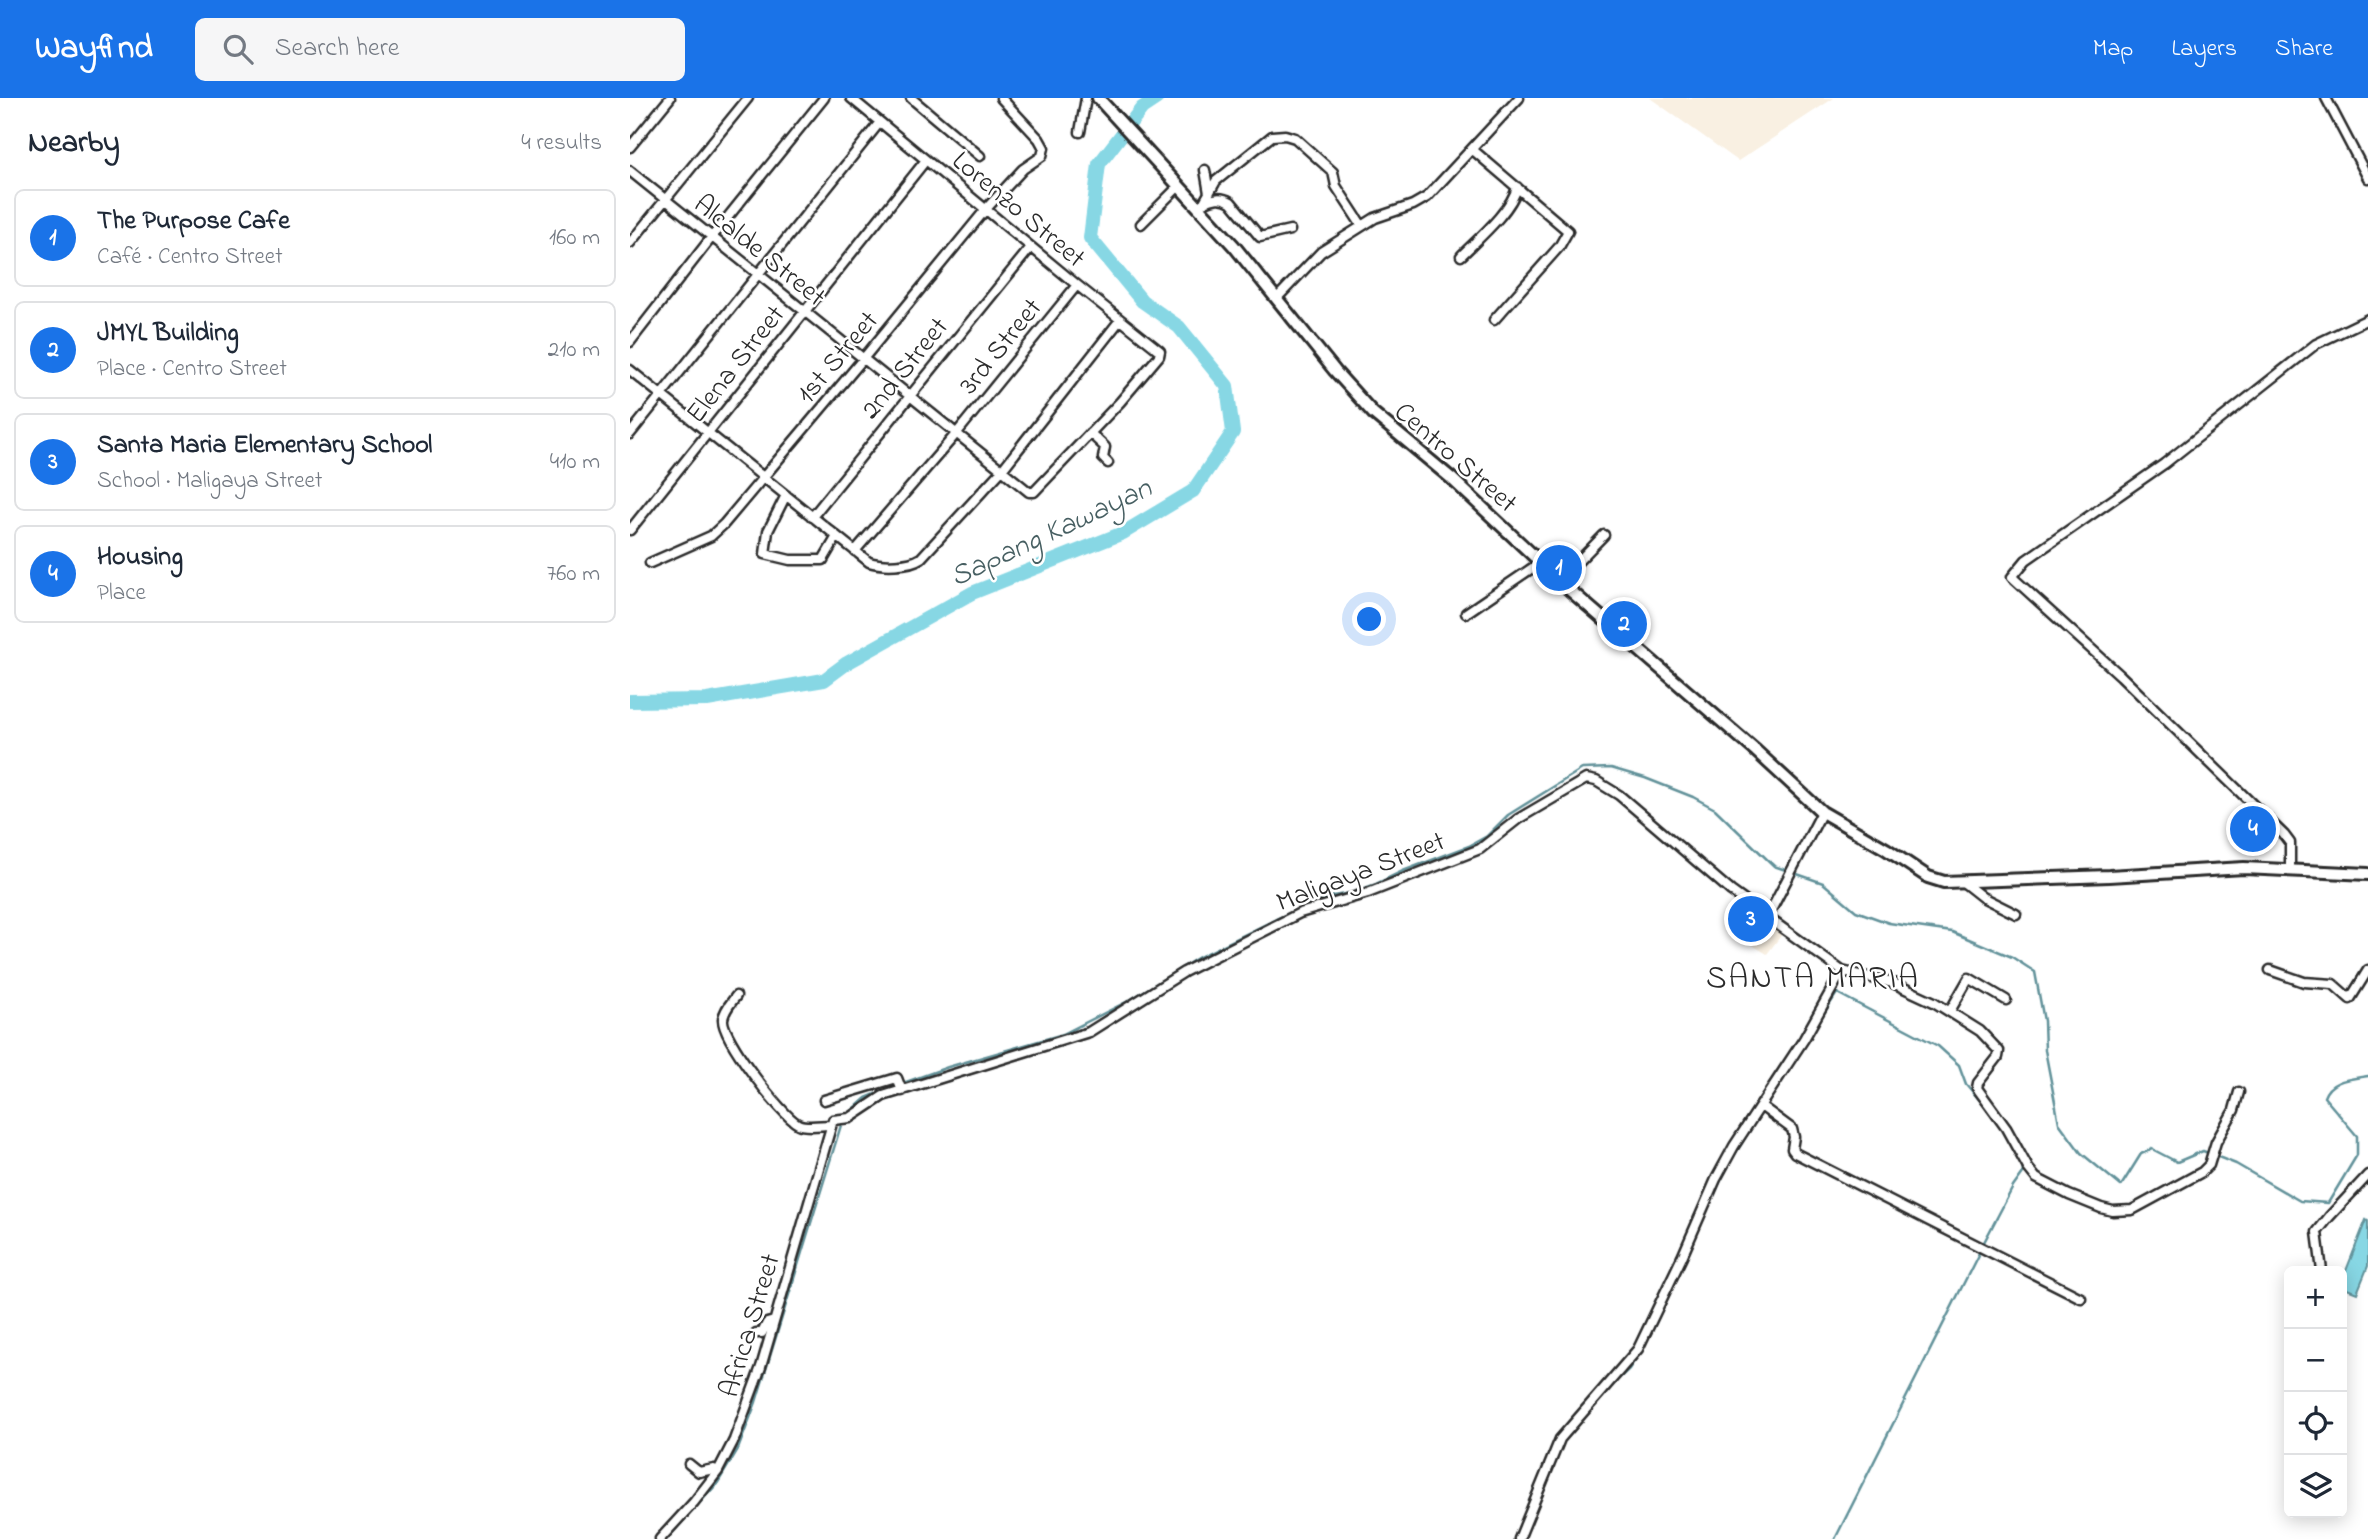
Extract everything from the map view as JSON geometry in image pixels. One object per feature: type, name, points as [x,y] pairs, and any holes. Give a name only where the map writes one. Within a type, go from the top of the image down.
[{"type":"street","points":[[630,147],[670,98]]},
{"type":"street","points":[[630,243],[748,98]]},
{"type":"street","points":[[630,342],[824,98]]},
{"type":"street","name":"Lorenzo Street","points":[[851,98],[1160,351],[1159,356],[1090,433]]},
{"type":"street","points":[[911,98],[980,156]]},
{"type":"street","name":"1st Street","points":[[650,563],[711,536],[764,478],[986,209],[1023,169],[1042,156],[1044,148],[1039,139],[1001,98]]},
{"type":"street","points":[[1080,132],[1086,98]]},
{"type":"street","name":"Centro Street","points":[[1098,98],[1179,186],[1201,204],[1343,381],[1373,413],[1451,478],[1560,580],[1822,812],[1928,877],[1944,882],[1963,882],[2219,869],[2290,869],[2368,874]]},
{"type":"street","points":[[1277,298],[1321,251],[1362,226],[1421,202],[1473,150],[1519,98]]},
{"type":"street","points":[[2326,98],[2368,178]]},
{"type":"street","points":[[630,434],[880,121]]},
{"type":"street","points":[[1201,204],[1216,181],[1272,136],[1285,135],[1294,138],[1333,172],[1336,187],[1362,226]]},
{"type":"street","points":[[1473,150],[1566,229],[1568,234],[1494,320]]},
{"type":"street","name":"Elena Street","points":[[630,530],[926,160]]},
{"type":"street","points":[[1205,170],[1209,192]]},
{"type":"street","name":"Alcalde Street","points":[[630,171],[1029,492],[1036,490],[1090,433]]},
{"type":"street","points":[[1141,224],[1179,186]]},
{"type":"street","points":[[1461,256],[1506,207],[1517,187]]},
{"type":"street","points":[[1201,204],[1216,198],[1225,198],[1260,237],[1290,230]]},
{"type":"street","name":"2nd Street","points":[[812,517],[1031,247]]},
{"type":"street","name":"3rd Street","points":[[855,551],[956,434],[1077,285]]},
{"type":"street","points":[[2290,869],[2290,844],[2284,835],[2121,676],[2012,577],[2026,560],[2164,464],[2316,344],[2368,319]]},
{"type":"street","points":[[630,370],[836,538],[872,563],[915,562],[1002,470],[1120,320]]},
{"type":"street","points":[[1090,433],[1105,447],[1103,458],[1108,463]]},
{"type":"street","points":[[786,495],[768,531],[765,554],[790,560],[823,560],[836,538]]},
{"type":"street","points":[[1560,580],[1604,535]]},
{"type":"street","points":[[1466,613],[1541,562]]},
{"type":"street","name":"Maligaya Street","points":[[830,1125],[833,1119],[845,1118],[901,1087],[1089,1032],[1184,972],[1300,914],[1375,890],[1480,849],[1518,819],[1586,779],[1602,784],[1619,795],[1731,891],[1842,971]]},
{"type":"street","points":[[1767,918],[1822,812]]},
{"type":"street","points":[[1963,882],[1982,897],[2016,914]]},
{"type":"street","points":[[2270,970],[2304,982],[2333,984],[2350,999],[2368,970]]},
{"type":"street","points":[[1519,1539],[1560,1439],[1638,1349],[1716,1179],[1734,1146],[1804,1039],[1842,971],[1901,986],[1950,1011],[1980,1031],[1998,1048],[1998,1057],[1977,1088],[2006,1128],[2028,1168],[2042,1182],[2101,1208],[2113,1211],[2132,1210],[2202,1172],[2212,1156],[2217,1138],[2234,1110],[2239,1092]]},
{"type":"street","points":[[1950,1011],[1969,978],[2006,1000]]},
{"type":"street","points":[[736,996],[727,1007],[723,1027],[765,1090],[795,1122],[803,1126],[830,1125]]},
{"type":"street","points":[[824,1100],[863,1090],[889,1079],[898,1078],[901,1087]]},
{"type":"street","points":[[1761,1106],[1792,1129],[1792,1149],[1795,1153],[2081,1297]]},
{"type":"street","name":"Africa Street","points":[[660,1539],[718,1471],[744,1415],[830,1125]]},
{"type":"street","points":[[2321,1266],[2317,1232],[2368,1175]]},
{"type":"street","points":[[756,1333],[762,1333],[767,1323],[774,1321]]},
{"type":"street","points":[[689,1464],[699,1472],[713,1469],[718,1471]]},
{"type":"shaded area","points":[[1650,98],[1834,98],[1738,161]]},
{"type":"shaded area","points":[[1745,905],[1783,933],[1767,954],[1733,933]]},
{"type":"water","points":[[2366,1220],[2368,1266],[2357,1293],[2347,1289],[2347,1268]]},
{"type":"waterway","name":"Sapang Kawayan","points":[[630,701],[707,700],[824,680],[847,663],[972,593],[1123,533],[1193,491],[1233,432],[1227,386],[1179,327],[1142,301],[1090,238],[1099,164],[1142,108],[1157,98]]},
{"type":"waterway","points":[[846,1116],[866,1098],[892,1087],[948,1067],[1063,1034],[1128,1001],[1199,957],[1276,919],[1327,897],[1351,893],[1376,884],[1469,846],[1487,836],[1508,815],[1582,769],[1611,768],[1645,778],[1715,809],[1774,866],[1823,883],[1856,911],[1889,923],[1952,932],[2012,957],[2035,972],[2044,1021],[2045,1050],[2059,1123],[2081,1153],[2121,1186],[2141,1154],[2152,1149],[2177,1162],[2203,1151],[2236,1164],[2300,1201],[2328,1203],[2357,1155],[2357,1136],[2324,1097],[2336,1083],[2368,1076]]},
{"type":"waterway","points":[[1810,1035],[1837,993],[1938,1046],[1959,1065],[1966,1084],[1992,1115]]},
{"type":"waterway","points":[[1765,1106],[1788,1071]]},
{"type":"waterway","points":[[1694,1239],[1727,1167],[1761,1112]]},
{"type":"waterway","points":[[667,1539],[717,1484],[738,1449],[756,1402],[842,1122]]},
{"type":"waterway","points":[[1982,1246],[2023,1173],[2004,1132]]},
{"type":"waterway","points":[[1835,1539],[1981,1249]]},
{"type":"waterway","points":[[1663,1307],[1685,1260]]},
{"type":"waterway","points":[[1644,1346],[1661,1312]]},
{"type":"waterway","points":[[1608,1389],[1629,1369],[1640,1352]]},
{"type":"waterway","points":[[1524,1539],[1539,1500]]},
{"type":"place","name":"The Purpose Cafe","points":[[1559,568]]},
{"type":"place","name":"JMYL Building","points":[[1624,624]]},
{"type":"place","name":"Housing","points":[[2253,829]]},
{"type":"place","name":"Santa Maria Elementary School","points":[[1751,919]]},
{"type":"district","name":"SANTA MARIA","points":[[1813,976]]}]
